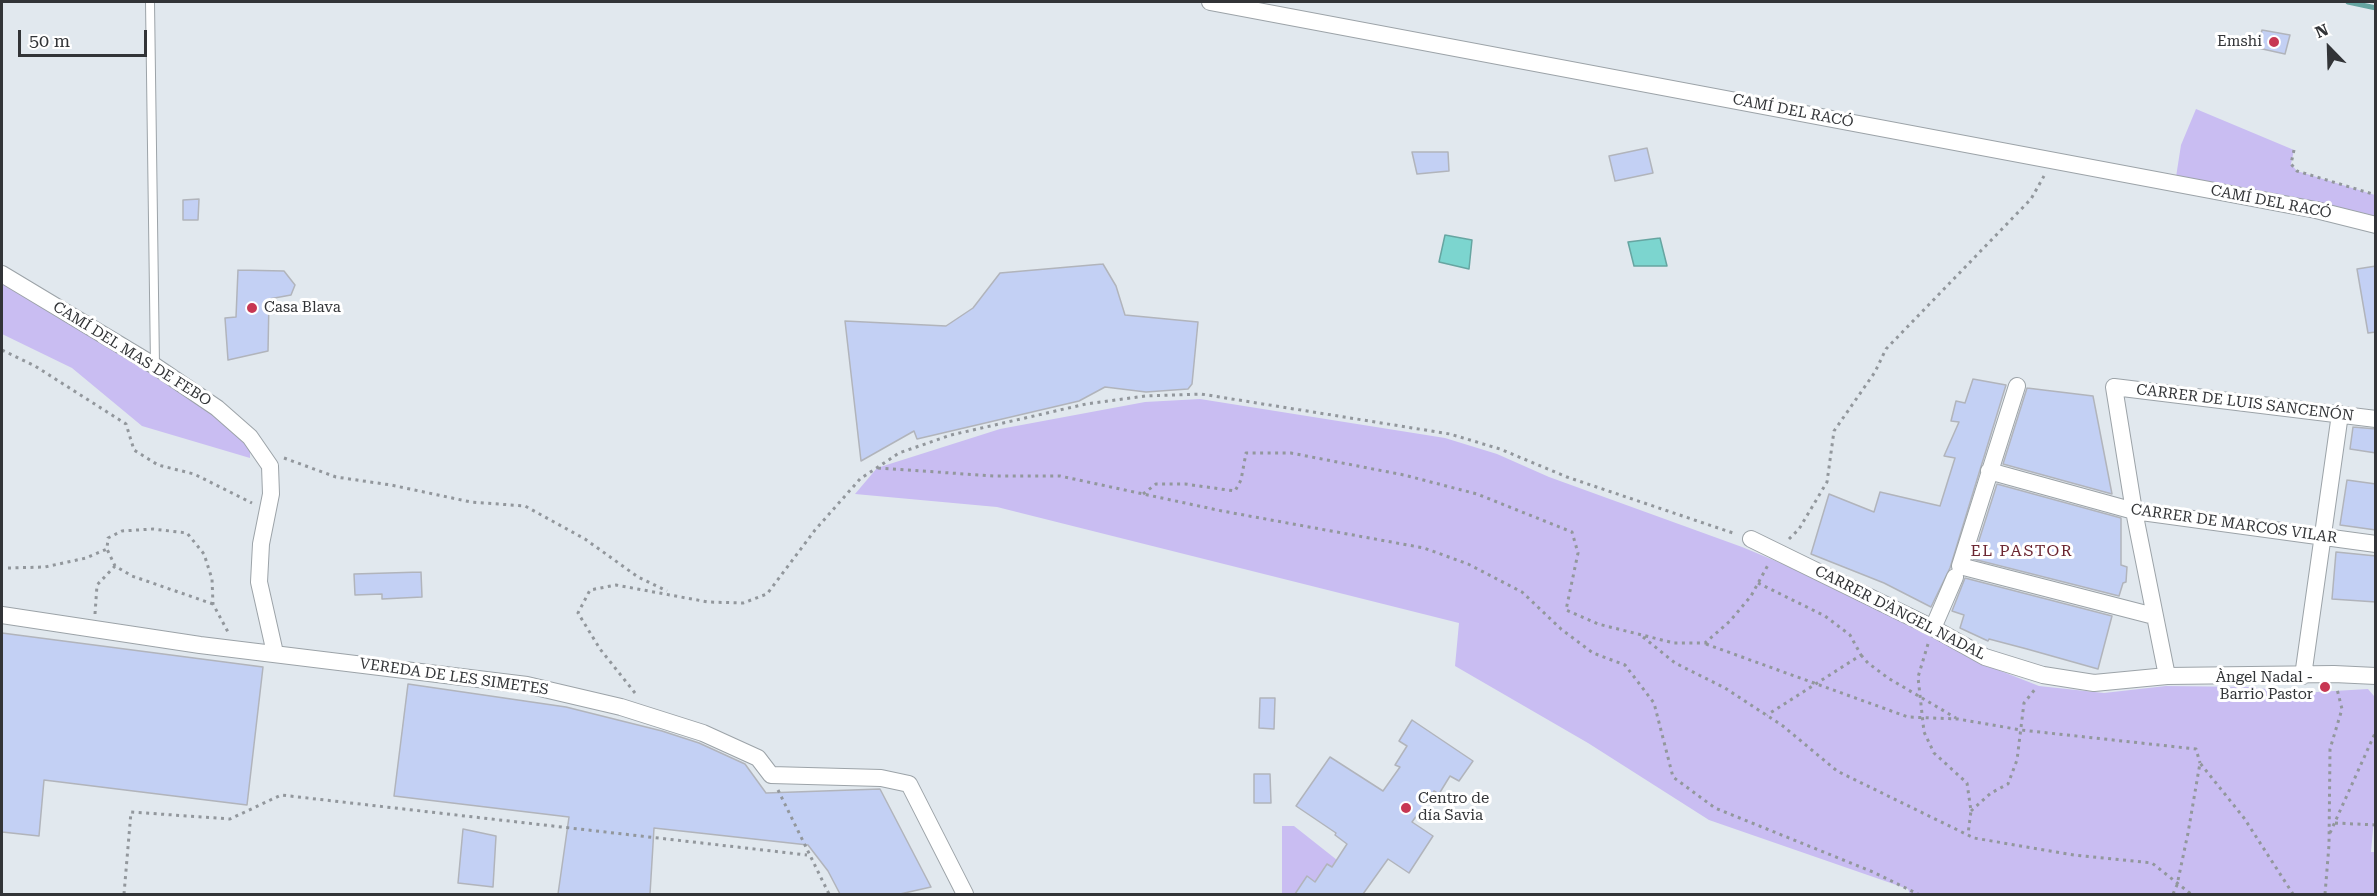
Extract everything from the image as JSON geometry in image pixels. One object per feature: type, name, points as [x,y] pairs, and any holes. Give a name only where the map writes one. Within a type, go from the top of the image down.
[{"type":"street","name":"CAMÍ DEL RACÓ","points":[[1210,2],[2316,210],[2376,225]]},
{"type":"street","name":"CAMÍ DEL MAS DE FEBO","points":[[2,274],[155,366],[217,408],[250,437],[270,466],[271,494],[261,544],[259,582],[275,653]]},
{"type":"street","points":[[1933,627],[1957,572],[2017,386]]},
{"type":"street","name":"CARRER DE LUIS SANCENÓN","points":[[2134,511],[2114,387],[2376,419]]},
{"type":"street","points":[[2303,676],[2340,414]]},
{"type":"street","name":"CARRER DE MARCOS VILAR","points":[[1989,471],[2134,511],[2376,544]]},
{"type":"street","points":[[2134,511],[2167,676]]},
{"type":"street","name":"CARRER D'ÀNGEL NADAL","points":[[1751,539],[1933,627],[1985,657],[2043,675],[2094,683],[2167,676],[2334,674],[2376,676]]},
{"type":"street","points":[[1957,572],[2154,616]]},
{"type":"street","name":"VEREDA DE LES SIMETES","points":[[2,615],[238,649],[527,685],[621,707],[704,733],[758,758],[771,775]]},
{"type":"street","points":[[771,775],[881,777],[909,784],[965,894]]},
{"type":"lane","points":[[150,2],[155,366]]},
{"type":"path","points":[[2294,150],[2291,164],[2297,171],[2376,195]]},
{"type":"path","points":[[1705,644],[1731,621],[1751,596],[1776,551],[1799,530],[1827,482],[1834,431],[1875,372],[1886,349],[2031,199],[2054,160]]},
{"type":"path","points":[[2,350],[35,366],[126,424],[134,450],[158,465],[194,474],[267,511]]},
{"type":"path","points":[[655,717],[600,649],[578,614],[590,590],[616,585],[708,602],[743,603],[767,594],[823,521],[860,479],[899,453],[951,435],[1086,404],[1145,396],[1201,394],[1450,434],[1500,449],[1567,477],[1751,539]]},
{"type":"path","points":[[275,453],[336,477],[391,485],[471,502],[525,506],[585,539],[638,577],[672,594]]},
{"type":"path","points":[[1143,494],[1156,484],[1185,484],[1235,491],[1241,480],[1246,453],[1291,453],[1404,476],[1477,494],[1572,532],[1578,553],[1566,610],[1598,624],[1674,643],[1705,644],[1908,717],[1958,718],[2021,730],[2196,749],[2200,763],[2244,818],[2293,894]]},
{"type":"path","points":[[877,468],[994,476],[1059,476],[1222,511],[1424,548],[1478,568],[1522,592],[1561,629],[1593,653],[1625,665],[1654,703],[1674,777],[1715,808],[1874,872],[1918,894]]},
{"type":"path","points":[[213,604],[132,576],[115,566],[107,549],[108,538],[122,531],[153,529],[187,533],[204,554],[212,579],[213,604],[238,649]]},
{"type":"path","points":[[8,568],[45,567],[86,558],[107,549]]},
{"type":"path","points":[[95,629],[97,585],[115,566]]},
{"type":"path","points":[[1758,583],[1825,616],[1850,635],[1868,663],[1888,678],[1958,718]]},
{"type":"path","points":[[1933,627],[1918,677],[1918,694],[1924,732],[1934,753],[1967,783],[1971,811],[1968,835]]},
{"type":"path","points":[[1642,636],[1676,663],[1725,688],[1767,715],[1837,771],[1968,835],[2074,855],[2152,863],[2191,894]]},
{"type":"path","points":[[1767,715],[1862,655]]},
{"type":"path","points":[[2325,894],[2329,835],[2330,749],[2342,709],[2334,674]]},
{"type":"path","points":[[1971,811],[1992,793],[2008,784],[2017,760],[2024,704],[2034,694],[2043,675]]},
{"type":"path","points":[[2329,835],[2376,731]]},
{"type":"path","points":[[2173,894],[2177,885],[2200,763]]},
{"type":"path","points":[[771,775],[807,855],[829,894]]},
{"type":"path","points":[[124,894],[131,812],[230,819],[281,795],[807,855]]},
{"type":"path","points":[[2335,824],[2376,825]]},
{"type":"shaded area","points":[[2196,109],[2294,150],[2291,164],[2297,171],[2375,195],[2375,225],[2176,177],[2181,145]]},
{"type":"shaded area","points":[[1445,235],[1472,240],[1469,269],[1439,262]]},
{"type":"shaded area","points":[[1660,238],[1667,266],[1634,266],[1628,242]]},
{"type":"shaded area","points":[[2,275],[250,437],[250,458],[142,426],[72,368],[2,334]]},
{"type":"shaded area","points":[[1200,399],[1445,438],[1497,454],[1549,477],[1742,547],[1918,620],[1983,664],[2039,686],[2104,693],[2166,686],[2249,687],[2300,693],[2368,689],[2374,696],[2376,797],[2371,852],[2375,852],[2375,894],[1910,894],[1908,889],[1709,820],[1588,743],[1455,666],[1459,623],[997,507],[855,494],[877,468],[1000,429],[1145,402]]},
{"type":"shaded area","points":[[1282,826],[1294,826],[1337,860],[1332,867],[1327,865],[1315,882],[1307,876],[1295,894],[1282,894]]},
{"type":"building","name":"Emshi","points":[[2262,30],[2290,35],[2285,54],[2258,48]]},
{"type":"building","points":[[1647,148],[1653,173],[1615,181],[1609,156]]},
{"type":"building","points":[[1412,152],[1448,152],[1449,171],[1417,174]]},
{"type":"building","points":[[199,199],[198,220],[183,220],[183,200]]},
{"type":"building","points":[[1103,264],[1116,286],[1125,315],[1198,322],[1192,384],[1188,389],[1146,392],[1105,387],[1079,401],[917,439],[914,431],[861,461],[845,321],[946,326],[973,308],[1000,273]]},
{"type":"building","points":[[2376,266],[2376,332],[2368,333],[2357,269]]},
{"type":"building","name":"Casa Blava","points":[[238,270],[284,271],[295,285],[291,295],[269,299],[268,351],[228,360],[225,318],[236,317]]},
{"type":"building","points":[[1973,379],[2006,385],[1950,568],[1931,607],[1884,583],[1811,554],[1829,494],[1874,512],[1880,492],[1940,506],[1955,458],[1944,456],[1959,422],[1951,421],[1956,401],[1965,403]]},
{"type":"building","points":[[2027,388],[2093,396],[2112,494],[2003,464]]},
{"type":"building","points":[[2353,427],[2376,429],[2376,453],[2350,449]]},
{"type":"building","points":[[2347,480],[2376,484],[2376,530],[2340,525]]},
{"type":"building","points":[[1997,484],[2121,518],[2121,565],[2127,567],[2126,582],[2123,583],[2119,596],[1973,559]]},
{"type":"building","points":[[2336,552],[2376,556],[2376,602],[2332,599]]},
{"type":"building","points":[[421,572],[422,597],[382,599],[382,594],[355,595],[354,574]]},
{"type":"building","points":[[1965,578],[2112,616],[2098,669],[1989,639],[1988,641],[1960,628],[1964,615],[1952,611]]},
{"type":"building","points":[[2,633],[263,667],[247,805],[44,780],[39,836],[2,832]]},
{"type":"building","points":[[408,684],[566,707],[662,731],[699,743],[745,764],[766,793],[880,789],[931,887],[900,894],[840,894],[828,871],[808,845],[654,828],[650,894],[558,894],[569,817],[394,796]]},
{"type":"building","points":[[1260,698],[1275,698],[1274,729],[1259,728]]},
{"type":"building","points":[[1412,720],[1473,761],[1459,781],[1450,776],[1439,794],[1434,791],[1412,822],[1433,836],[1409,873],[1388,859],[1363,894],[1295,894],[1307,876],[1315,882],[1327,864],[1332,867],[1347,844],[1335,835],[1336,833],[1296,806],[1330,757],[1383,791],[1400,767],[1395,765],[1407,746],[1399,741]]},
{"type":"building","points":[[1254,774],[1270,774],[1271,803],[1254,803]]},
{"type":"building","points":[[463,829],[496,836],[493,887],[458,883]]},
{"type":"waterway","points":[[2348,2],[2376,8]]},
{"type":"place","name":"Emshi","points":[[2274,42]]},
{"type":"place","name":"Casa Blava","points":[[252,308]]},
{"type":"place","name":"Àngel Nadal - Barrio Pastor","points":[[2325,687]]},
{"type":"place","name":"Centro de día Savia","points":[[1406,808]]},
{"type":"district","name":"EL PASTOR","points":[[2022,551]]}]
